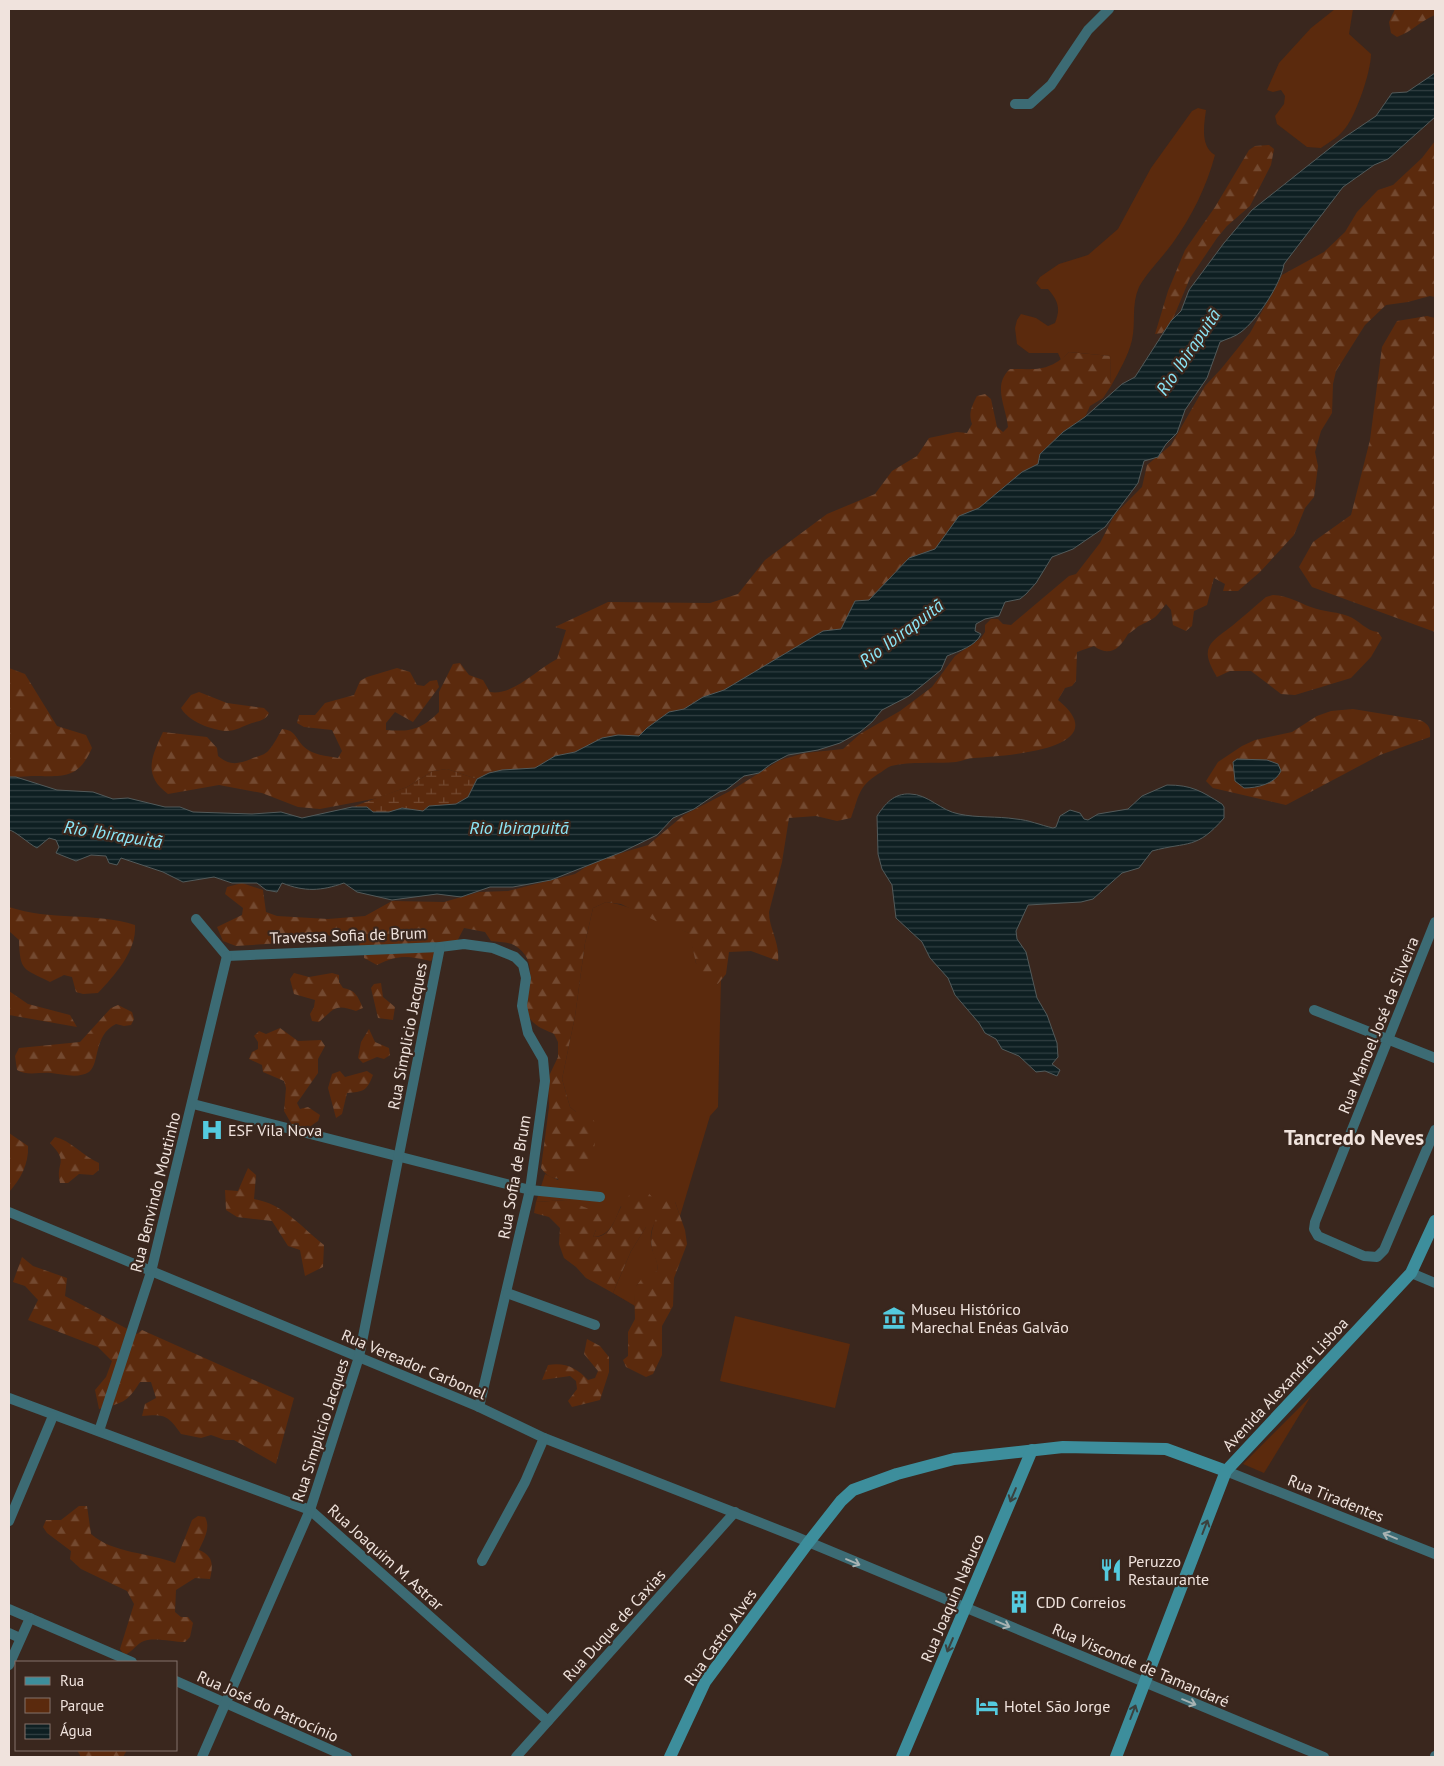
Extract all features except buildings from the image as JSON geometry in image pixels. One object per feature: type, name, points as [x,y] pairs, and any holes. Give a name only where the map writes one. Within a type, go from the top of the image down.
[{"type":"street","points":[[1015,104],[1030,104],[1051,85],[1088,30],[1109,9]]},
{"type":"street","points":[[196,919],[227,956]]},
{"type":"street","name":"Rua Manoel José da Silveira","points":[[1435,922],[1315,1222],[1314,1229],[1318,1236],[1364,1256],[1377,1257],[1384,1250],[1435,1130]]},
{"type":"street","name":"Travessa Sofia de Brum","points":[[227,956],[474,944],[493,948],[515,957]]},
{"type":"street","name":"Rua Simplicio Jacques","points":[[202,1757],[310,1510],[359,1357],[440,947]]},
{"type":"street","name":"Rua Benvindo Moutinho","points":[[99,1431],[152,1272],[227,956]]},
{"type":"street","name":"Rua Sofia de Brum","points":[[479,1407],[530,1190],[545,1081],[543,1059],[528,1033],[522,1006],[526,978],[524,965],[515,957]]},
{"type":"street","points":[[1314,1010],[1435,1058]]},
{"type":"street","points":[[193,1104],[400,1155],[530,1190],[600,1197]]},
{"type":"street","name":"Rua Vereador Carbonel","points":[[9,1212],[479,1407],[544,1438],[735,1512],[808,1543]]},
{"type":"street","name":"Avenida Alexandre Lisboa","points":[[808,1543],[841,1501],[854,1490],[897,1474],[954,1459],[1063,1447],[1166,1449],[1226,1471],[1411,1273],[1435,1221]]},
{"type":"street","points":[[1411,1273],[1435,1283]]},
{"type":"street","points":[[507,1293],[595,1325]]},
{"type":"street","name":"Rua Joaquim M. Astrar","points":[[9,1398],[53,1416],[99,1431],[310,1510],[548,1721]]},
{"type":"street","points":[[9,1521],[53,1416]]},
{"type":"street","points":[[482,1561],[525,1482],[544,1438]]},
{"type":"street","name":"Rua Joaquin Nabuco","points":[[902,1757],[1032,1450]]},
{"type":"street","points":[[1116,1757],[1226,1471]]},
{"type":"street","name":"Rua Tiradentes","points":[[1226,1471],[1435,1554]]},
{"type":"street","name":"Rua Duque de Caxias","points":[[516,1757],[735,1512]]},
{"type":"street","name":"Rua Visconde de Tamandaré","points":[[808,1543],[1324,1757]]},
{"type":"street","name":"Rua Castro Alves","points":[[670,1757],[705,1682],[808,1543]]},
{"type":"street","points":[[9,1609],[130,1661]]},
{"type":"street","points":[[9,1665],[30,1618]]},
{"type":"street","points":[[9,1633],[20,1638]]},
{"type":"street","name":"Rua José do Patrocínio","points":[[178,1683],[347,1757]]},
{"type":"green space","points":[[1335,9],[1353,9],[1349,34],[1371,54],[1368,72],[1362,95],[1348,125],[1321,148],[1307,147],[1277,124],[1275,116],[1284,104],[1285,96],[1281,90],[1273,92],[1267,90],[1279,63],[1311,28]]},
{"type":"green space","points":[[1395,9],[1435,9],[1435,15],[1397,37],[1391,33],[1389,22]]},
{"type":"green space","points":[[1198,108],[1206,110],[1205,141],[1210,151],[1215,155],[1203,190],[1186,223],[1139,287],[1135,300],[1133,334],[1130,346],[1111,386],[1110,356],[1069,352],[1061,360],[1058,353],[1029,353],[1017,344],[1015,328],[1021,314],[1036,318],[1048,326],[1055,323],[1058,313],[1056,301],[1051,293],[1048,289],[1041,289],[1036,283],[1040,277],[1059,264],[1088,255],[1118,229],[1151,168],[1192,111]]},
{"type":"green space","points":[[1435,141],[1435,297],[1430,296],[1386,305],[1365,325],[1336,371],[1333,384],[1332,413],[1321,431],[1315,452],[1318,466],[1314,497],[1305,508],[1294,535],[1260,572],[1238,591],[1223,591],[1225,584],[1214,578],[1207,605],[1194,611],[1192,626],[1186,631],[1173,625],[1171,610],[1166,604],[1155,617],[1128,634],[1114,650],[1100,650],[1094,646],[1077,652],[1076,681],[1072,686],[1065,688],[1058,700],[1073,717],[1075,730],[1066,740],[1029,752],[972,758],[956,762],[891,766],[866,783],[851,818],[837,821],[816,816],[789,818],[782,862],[769,912],[778,961],[751,951],[729,952],[726,974],[717,985],[709,985],[696,963],[689,933],[662,924],[621,904],[606,902],[593,908],[585,943],[575,1016],[562,1079],[570,1107],[576,1112],[590,1116],[597,1128],[594,1149],[579,1175],[558,1179],[549,1176],[541,1168],[549,1107],[548,1078],[558,1057],[558,1042],[554,1034],[536,1025],[529,1015],[527,1006],[529,964],[524,954],[514,945],[491,941],[485,932],[464,928],[453,949],[439,948],[431,961],[404,957],[391,959],[377,965],[364,958],[364,951],[359,945],[361,941],[309,932],[281,943],[236,946],[223,941],[217,927],[242,915],[243,908],[225,894],[227,887],[242,883],[263,890],[266,912],[277,916],[328,919],[365,916],[392,901],[444,902],[479,892],[508,891],[575,874],[595,861],[648,845],[684,815],[732,790],[780,760],[805,753],[843,749],[860,734],[900,711],[932,687],[955,656],[981,638],[985,632],[985,625],[991,619],[998,619],[1003,624],[1011,625],[1069,576],[1076,574],[1100,543],[1115,514],[1142,487],[1147,465],[1171,445],[1205,386],[1250,333],[1282,275],[1324,252],[1345,232],[1357,212],[1378,190],[1393,185],[1422,158]]},
{"type":"green space","points":[[1269,145],[1274,149],[1271,165],[1250,206],[1227,226],[1217,238],[1190,278],[1172,321],[1162,333],[1155,334],[1168,291],[1185,250],[1215,207],[1249,150],[1255,146]]},
{"type":"green space","points":[[1427,316],[1435,318],[1435,632],[1312,587],[1299,567],[1313,542],[1351,515],[1370,440],[1382,347],[1397,321]]},
{"type":"green space","points":[[1069,352],[1110,356],[1111,386],[1103,398],[1090,406],[1085,417],[1063,432],[1040,454],[1038,464],[1022,472],[979,508],[959,516],[935,549],[909,558],[841,629],[823,631],[724,690],[703,697],[684,709],[669,712],[639,736],[618,735],[602,738],[575,752],[555,756],[535,768],[502,770],[477,779],[447,769],[433,771],[407,787],[378,798],[320,809],[298,807],[262,793],[219,785],[168,794],[155,780],[152,772],[153,757],[163,732],[207,737],[217,748],[218,756],[230,763],[246,761],[265,754],[273,745],[282,729],[292,732],[307,749],[320,755],[338,758],[342,751],[332,730],[304,727],[297,723],[299,715],[315,715],[325,703],[354,695],[360,681],[367,677],[397,668],[410,672],[417,685],[424,686],[430,681],[437,680],[439,687],[413,722],[395,712],[386,723],[386,730],[402,731],[415,729],[427,723],[439,712],[439,692],[453,664],[460,663],[469,675],[483,680],[490,692],[499,692],[525,681],[557,659],[566,630],[555,627],[608,602],[710,603],[738,594],[765,560],[827,514],[875,494],[892,471],[917,456],[929,438],[957,432],[967,433],[972,424],[972,406],[977,396],[985,394],[991,399],[997,427],[1003,432],[1008,427],[1001,389],[1005,375],[1010,369],[1035,369],[1049,366]]},
{"type":"green space","points":[[1279,595],[1317,609],[1348,616],[1370,630],[1378,632],[1382,638],[1371,657],[1351,678],[1295,695],[1281,694],[1251,671],[1230,671],[1217,677],[1208,653],[1212,642],[1266,597]]},
{"type":"green space","points":[[9,668],[25,674],[57,726],[86,735],[92,748],[87,758],[75,771],[61,776],[9,776]]},
{"type":"green space","points":[[199,692],[227,703],[264,708],[269,713],[262,720],[230,731],[214,729],[194,721],[181,708],[191,695]]},
{"type":"green space","points":[[1353,709],[1420,720],[1428,726],[1430,737],[1380,755],[1286,805],[1213,788],[1206,781],[1218,762],[1242,746],[1255,740],[1292,732],[1317,716],[1331,711]]},
{"type":"green space","points":[[447,769],[477,779],[471,793],[463,801],[434,806],[423,811],[402,808],[389,812],[373,812],[366,807],[352,807],[407,787],[433,771]]},
{"type":"green space","points":[[606,902],[627,907],[690,933],[696,963],[717,985],[721,979],[718,1107],[710,1116],[680,1216],[675,1202],[659,1216],[653,1227],[651,1240],[657,1262],[657,1271],[638,1283],[635,1291],[635,1306],[613,1293],[631,1251],[646,1227],[621,1206],[612,1226],[604,1234],[593,1237],[596,1230],[566,1200],[536,1202],[545,1174],[558,1180],[576,1112],[570,1107],[562,1079],[575,1016],[585,943],[593,908]]},
{"type":"green space","points":[[9,907],[40,914],[120,921],[135,925],[135,935],[128,953],[111,979],[98,993],[83,994],[76,992],[72,977],[64,975],[50,982],[25,968],[20,958],[19,940],[9,931]]},
{"type":"green space","points":[[294,973],[309,977],[332,973],[339,975],[339,982],[343,988],[354,992],[363,1008],[356,1011],[343,1008],[335,1009],[319,1022],[312,1021],[310,1014],[315,1000],[294,994],[290,979]]},
{"type":"green space","points":[[381,983],[383,997],[395,1007],[393,1020],[378,1018],[371,988],[374,984]]},
{"type":"green space","points":[[9,991],[28,1004],[70,1015],[77,1027],[9,1015]]},
{"type":"green space","points":[[118,1005],[132,1012],[134,1019],[131,1025],[116,1024],[109,1029],[100,1042],[95,1063],[89,1072],[75,1076],[29,1073],[17,1070],[15,1056],[19,1048],[80,1042],[111,1008]]},
{"type":"green space","points":[[280,1028],[298,1041],[321,1040],[325,1046],[318,1059],[318,1073],[297,1103],[300,1109],[308,1107],[320,1115],[318,1121],[305,1130],[292,1125],[284,1111],[286,1088],[284,1081],[263,1072],[262,1065],[249,1059],[252,1052],[258,1049],[258,1042],[254,1036],[259,1031],[266,1034]]},
{"type":"green space","points":[[369,1029],[375,1042],[389,1048],[390,1055],[384,1059],[377,1057],[363,1063],[358,1058],[361,1042]]},
{"type":"green space","points":[[340,1071],[345,1077],[367,1071],[373,1075],[364,1090],[347,1093],[342,1114],[336,1118],[328,1088],[332,1074]]},
{"type":"green space","points":[[9,1133],[28,1146],[28,1153],[23,1171],[9,1192]]},
{"type":"green space","points":[[55,1137],[66,1141],[99,1163],[99,1170],[93,1175],[79,1174],[68,1183],[60,1183],[61,1159],[50,1143]]},
{"type":"green space","points":[[248,1168],[256,1175],[254,1199],[283,1211],[324,1245],[323,1267],[305,1276],[300,1250],[288,1246],[272,1221],[237,1217],[226,1210],[225,1190],[238,1191]]},
{"type":"green space","points":[[643,1187],[653,1198],[646,1227],[631,1251],[613,1293],[586,1278],[564,1258],[559,1244],[560,1228],[549,1217],[534,1213],[536,1202],[566,1200],[602,1214],[603,1228],[596,1230],[593,1237],[599,1237],[604,1235],[611,1227],[622,1204],[635,1188]]},
{"type":"green space","points":[[667,1199],[675,1202],[685,1230],[687,1244],[674,1278],[673,1306],[662,1326],[662,1355],[653,1374],[646,1377],[626,1367],[623,1360],[628,1356],[628,1332],[635,1319],[634,1289],[643,1277],[657,1271],[651,1235],[655,1222]]},
{"type":"green space","points":[[22,1257],[33,1266],[67,1278],[65,1296],[137,1334],[142,1330],[294,1398],[276,1464],[234,1440],[225,1440],[211,1435],[201,1438],[181,1434],[173,1423],[165,1417],[156,1415],[142,1416],[145,1404],[156,1398],[151,1382],[140,1382],[123,1401],[99,1409],[95,1390],[106,1377],[112,1361],[98,1347],[28,1320],[38,1300],[25,1286],[13,1282]]},
{"type":"green space","points":[[735,1316],[850,1344],[835,1408],[720,1381]]},
{"type":"green space","points":[[587,1339],[600,1346],[609,1357],[609,1372],[600,1400],[572,1407],[568,1401],[577,1389],[576,1381],[570,1376],[542,1380],[548,1365],[554,1364],[570,1367],[580,1372],[588,1380],[595,1378],[598,1371],[584,1354]]},
{"type":"green space","points":[[1311,1396],[1264,1473],[1243,1464]]},
{"type":"green space","points":[[79,1506],[87,1506],[91,1534],[100,1541],[121,1549],[175,1563],[192,1520],[198,1516],[205,1517],[207,1529],[199,1550],[210,1558],[212,1570],[210,1579],[195,1578],[176,1590],[175,1612],[181,1617],[188,1617],[193,1623],[190,1637],[185,1642],[148,1640],[141,1642],[124,1655],[120,1649],[134,1604],[127,1591],[81,1569],[70,1559],[71,1551],[47,1533],[43,1527],[46,1520],[61,1520]]},
{"type":"green space","points":[[78,1751],[126,1751],[123,1757],[81,1757]]},
{"type":"water","name":"Rio Ibirapuitã","points":[[1435,73],[1435,117],[1388,159],[1374,165],[1343,187],[1284,264],[1273,291],[1254,319],[1239,334],[1220,342],[1207,378],[1185,410],[1177,433],[1166,444],[1158,457],[1144,461],[1138,483],[1105,527],[1073,549],[1052,557],[1036,583],[1026,594],[1020,599],[1005,602],[999,616],[985,619],[976,624],[975,631],[981,634],[975,642],[967,648],[947,656],[941,670],[909,696],[882,710],[860,732],[840,743],[818,750],[788,755],[759,773],[744,776],[726,790],[719,792],[694,809],[673,818],[657,835],[622,852],[551,880],[513,887],[490,887],[461,897],[437,894],[392,900],[357,892],[344,883],[328,888],[306,889],[282,883],[277,892],[266,890],[257,883],[232,883],[214,877],[183,882],[163,872],[121,858],[117,865],[109,863],[106,856],[91,855],[76,861],[56,853],[59,847],[56,840],[49,838],[37,848],[9,830],[9,777],[16,777],[57,790],[93,792],[113,799],[128,798],[165,807],[180,807],[193,812],[252,814],[281,812],[302,818],[352,807],[367,807],[373,812],[389,812],[402,808],[423,811],[429,806],[456,804],[468,797],[477,779],[489,773],[502,770],[535,768],[555,756],[575,752],[602,738],[618,735],[639,736],[669,712],[684,709],[703,697],[724,690],[823,631],[841,629],[855,601],[869,600],[909,558],[935,549],[959,516],[979,508],[1022,472],[1038,464],[1040,454],[1063,432],[1085,417],[1122,384],[1135,377],[1171,321],[1181,311],[1189,290],[1224,243],[1252,210],[1339,141],[1376,116],[1392,93],[1407,92]]},
{"type":"water","points":[[1237,759],[1267,760],[1278,764],[1281,771],[1270,782],[1244,788],[1235,781],[1233,762]]},
{"type":"water","points":[[1167,785],[1176,785],[1196,790],[1222,804],[1224,807],[1224,818],[1199,840],[1152,851],[1139,868],[1122,873],[1093,899],[1081,902],[1028,905],[1016,931],[1017,939],[1026,952],[1037,998],[1047,1015],[1057,1043],[1058,1057],[1052,1064],[1060,1070],[1057,1076],[1045,1071],[1036,1072],[1019,1056],[1002,1049],[996,1039],[985,1033],[955,995],[948,978],[930,958],[922,942],[896,918],[892,885],[882,869],[878,854],[877,816],[895,797],[910,794],[923,797],[946,810],[959,814],[1030,821],[1053,828],[1056,827],[1060,816],[1070,810],[1080,813],[1084,819],[1088,820],[1098,814],[1128,809],[1142,796]]},
{"type":"place","name":"ESF Vila Nova","points":[[212,1130]]},
{"type":"place","name":"Museu Histórico Marechal Enéas Galvão","points":[[894,1318]]},
{"type":"place","name":"Peruzzo Restaurante","points":[[1111,1570]]},
{"type":"place","name":"CDD Correios","points":[[1019,1602]]},
{"type":"place","name":"Hotel São Jorge","points":[[987,1706]]},
{"type":"district","name":"Tancredo Neves","points":[[1354,1137]]}]
